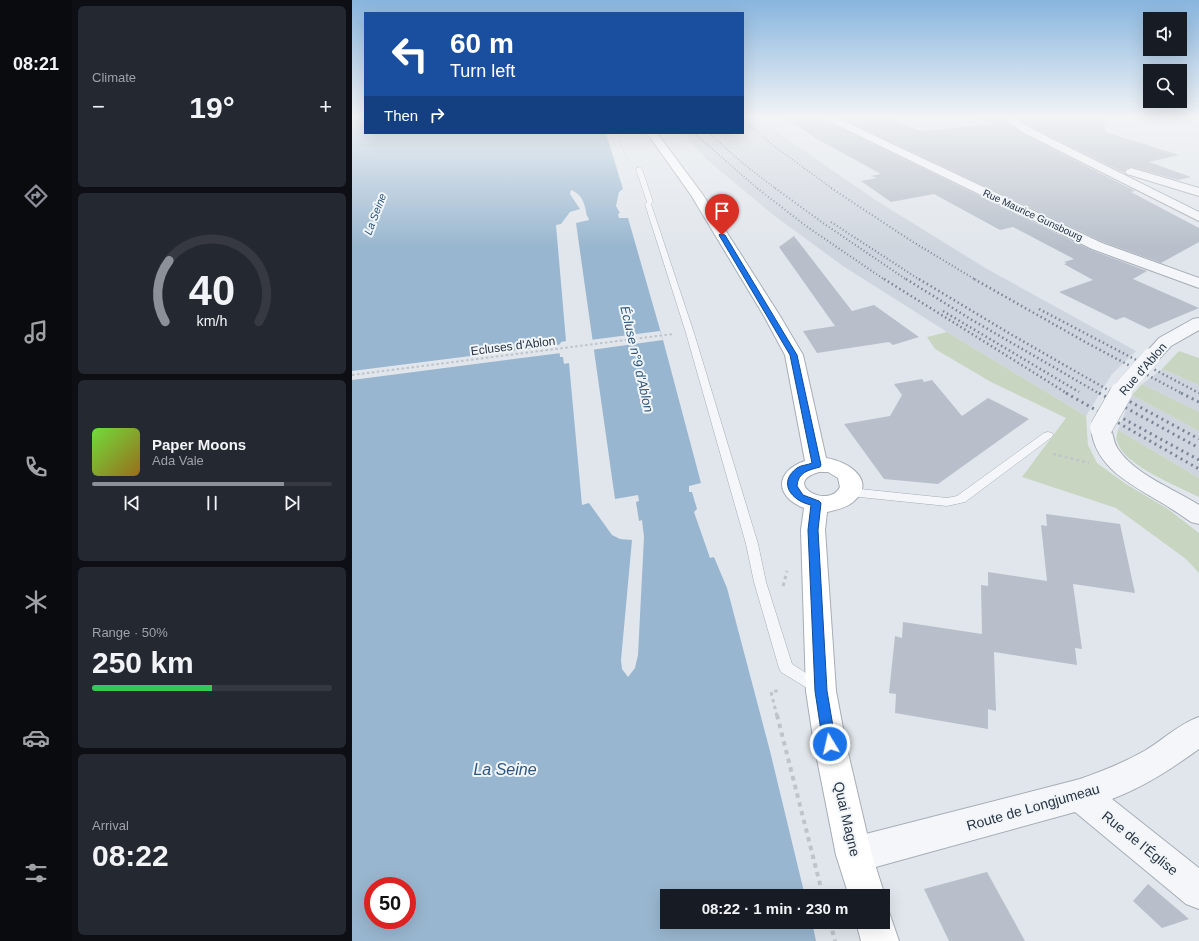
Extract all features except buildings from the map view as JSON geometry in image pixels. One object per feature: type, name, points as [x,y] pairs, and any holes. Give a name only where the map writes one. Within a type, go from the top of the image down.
[{"type":"main road","points":[[672,161],[697,195],[772,316],[794,355],[817,465]]},
{"type":"main road","points":[[817,465],[834,467],[847,475],[851,480],[852,486],[850,492],[845,498],[837,502],[827,504],[816,503],[807,501],[794,492],[792,480],[801,470],[817,465]]},
{"type":"main road","name":"Quai Magne","points":[[816,503],[813,530],[821,691],[830,744],[854,855],[865,889]]},
{"type":"main road","points":[[877,929],[880,941]]},
{"type":"street","name":"Rue Maurice Gunsbourg","points":[[920,161],[1098,246],[1199,282]]},
{"type":"street","points":[[1090,161],[1199,217]]},
{"type":"street","points":[[1091,161],[1199,192]]},
{"type":"street","name":"Rue d'Ablon","points":[[1121,466],[1102,442],[1101,428],[1125,386],[1151,357],[1165,342],[1199,322]]},
{"type":"street","points":[[1121,466],[1199,516]]},
{"type":"street","name":"Route de Longjumeau","points":[[854,855],[1080,795],[1124,779],[1158,760],[1199,731]]},
{"type":"street","name":"Rue de l'Église","points":[[1080,795],[1199,891]]},
{"type":"lane","points":[[639,169],[650,202],[648,204],[697,355],[752,544],[760,582],[786,668],[821,691]]},
{"type":"lane","points":[[850,492],[947,502],[961,499],[1048,435]]},
{"type":"path","name":"Ecluses d'Ablon","points":[[352,375],[676,334]]},
{"type":"path","points":[[1027,450],[1093,464],[1121,466]]},
{"type":"path","points":[[786,668],[783,689],[771,692],[821,889]]},
{"type":"path","points":[[832,929],[835,941]]},
{"type":"shaded area","points":[[708,161],[819,161],[877,201],[987,269],[1136,351],[1112,374],[1086,416],[947,332],[843,266],[772,214]]},
{"type":"shaded area","points":[[1162,369],[1199,385],[1199,412],[1142,384]]},
{"type":"shaded area","points":[[1132,395],[1199,431],[1199,478],[1118,430]]},
{"type":"green space","points":[[947,332],[1086,416],[1088,445],[1097,463],[1126,484],[1168,509],[1199,533],[1199,573],[1186,559],[1116,508],[1022,477],[1066,418],[991,382],[935,349],[927,337]]},
{"type":"green space","points":[[1179,351],[1199,358],[1199,385],[1162,369]]},
{"type":"green space","points":[[1142,384],[1199,412],[1199,431],[1132,395]]},
{"type":"green space","points":[[1118,430],[1199,478],[1199,497],[1148,472],[1130,459],[1122,451],[1116,439]]},
{"type":"water","name":"La Seine","points":[[352,161],[614,161],[623,189],[619,192],[616,206],[620,213],[618,214],[619,218],[628,218],[663,340],[701,483],[689,486],[689,492],[692,492],[697,509],[694,512],[710,558],[714,557],[727,588],[770,751],[803,889],[660,889],[660,929],[813,929],[816,941],[352,941]],"holes":[[[571,190],[579,195],[589,220],[576,223],[615,499],[638,495],[639,501],[636,502],[639,521],[642,520],[644,537],[638,655],[635,668],[628,677],[622,669],[621,660],[632,540],[620,539],[612,535],[589,503],[582,505],[569,363],[564,364],[563,357],[560,357],[559,346],[561,342],[566,341],[556,225],[561,224],[570,212],[580,209],[570,194]]]},
{"type":"pier","points":[[660,331],[663,340],[591,350],[590,340]]},
{"type":"pier","points":[[564,344],[561,347],[561,353],[352,380],[352,371]]},
{"type":"railway","points":[[726,161],[758,189]]},
{"type":"railway","points":[[740,161],[776,189]]},
{"type":"railway","points":[[794,161],[833,189]]},
{"type":"railway","points":[[757,188],[806,226],[885,280]]},
{"type":"railway","points":[[775,188],[823,223],[907,280]]},
{"type":"railway","points":[[831,188],[913,242],[976,280]]},
{"type":"railway","points":[[831,222],[920,280]]},
{"type":"railway","points":[[884,279],[1068,394]]},
{"type":"railway","points":[[906,279],[972,320],[1100,394]]},
{"type":"railway","points":[[919,279],[1012,335],[1115,394]]},
{"type":"railway","points":[[974,279],[1087,343],[1183,394]]},
{"type":"railway","points":[[1039,309],[1199,393]]},
{"type":"railway","points":[[943,311],[1079,392]]},
{"type":"railway","points":[[1066,393],[1199,469]]},
{"type":"railway","points":[[1099,393],[1199,448]]},
{"type":"railway","points":[[1114,393],[1199,439]]},
{"type":"railway","points":[[1183,394],[1199,402]]},
{"type":"railway","points":[[1113,413],[1199,460]]},
{"type":"route","points":[[722,235],[772,316],[794,355],[817,465],[808,466],[796,474],[792,480],[792,486],[794,492],[800,497],[807,501],[816,503],[813,530],[821,691],[830,744]]},
{"type":"water label","name":"Écluse n°9 d'Ablon","points":[[637,359]]}]
